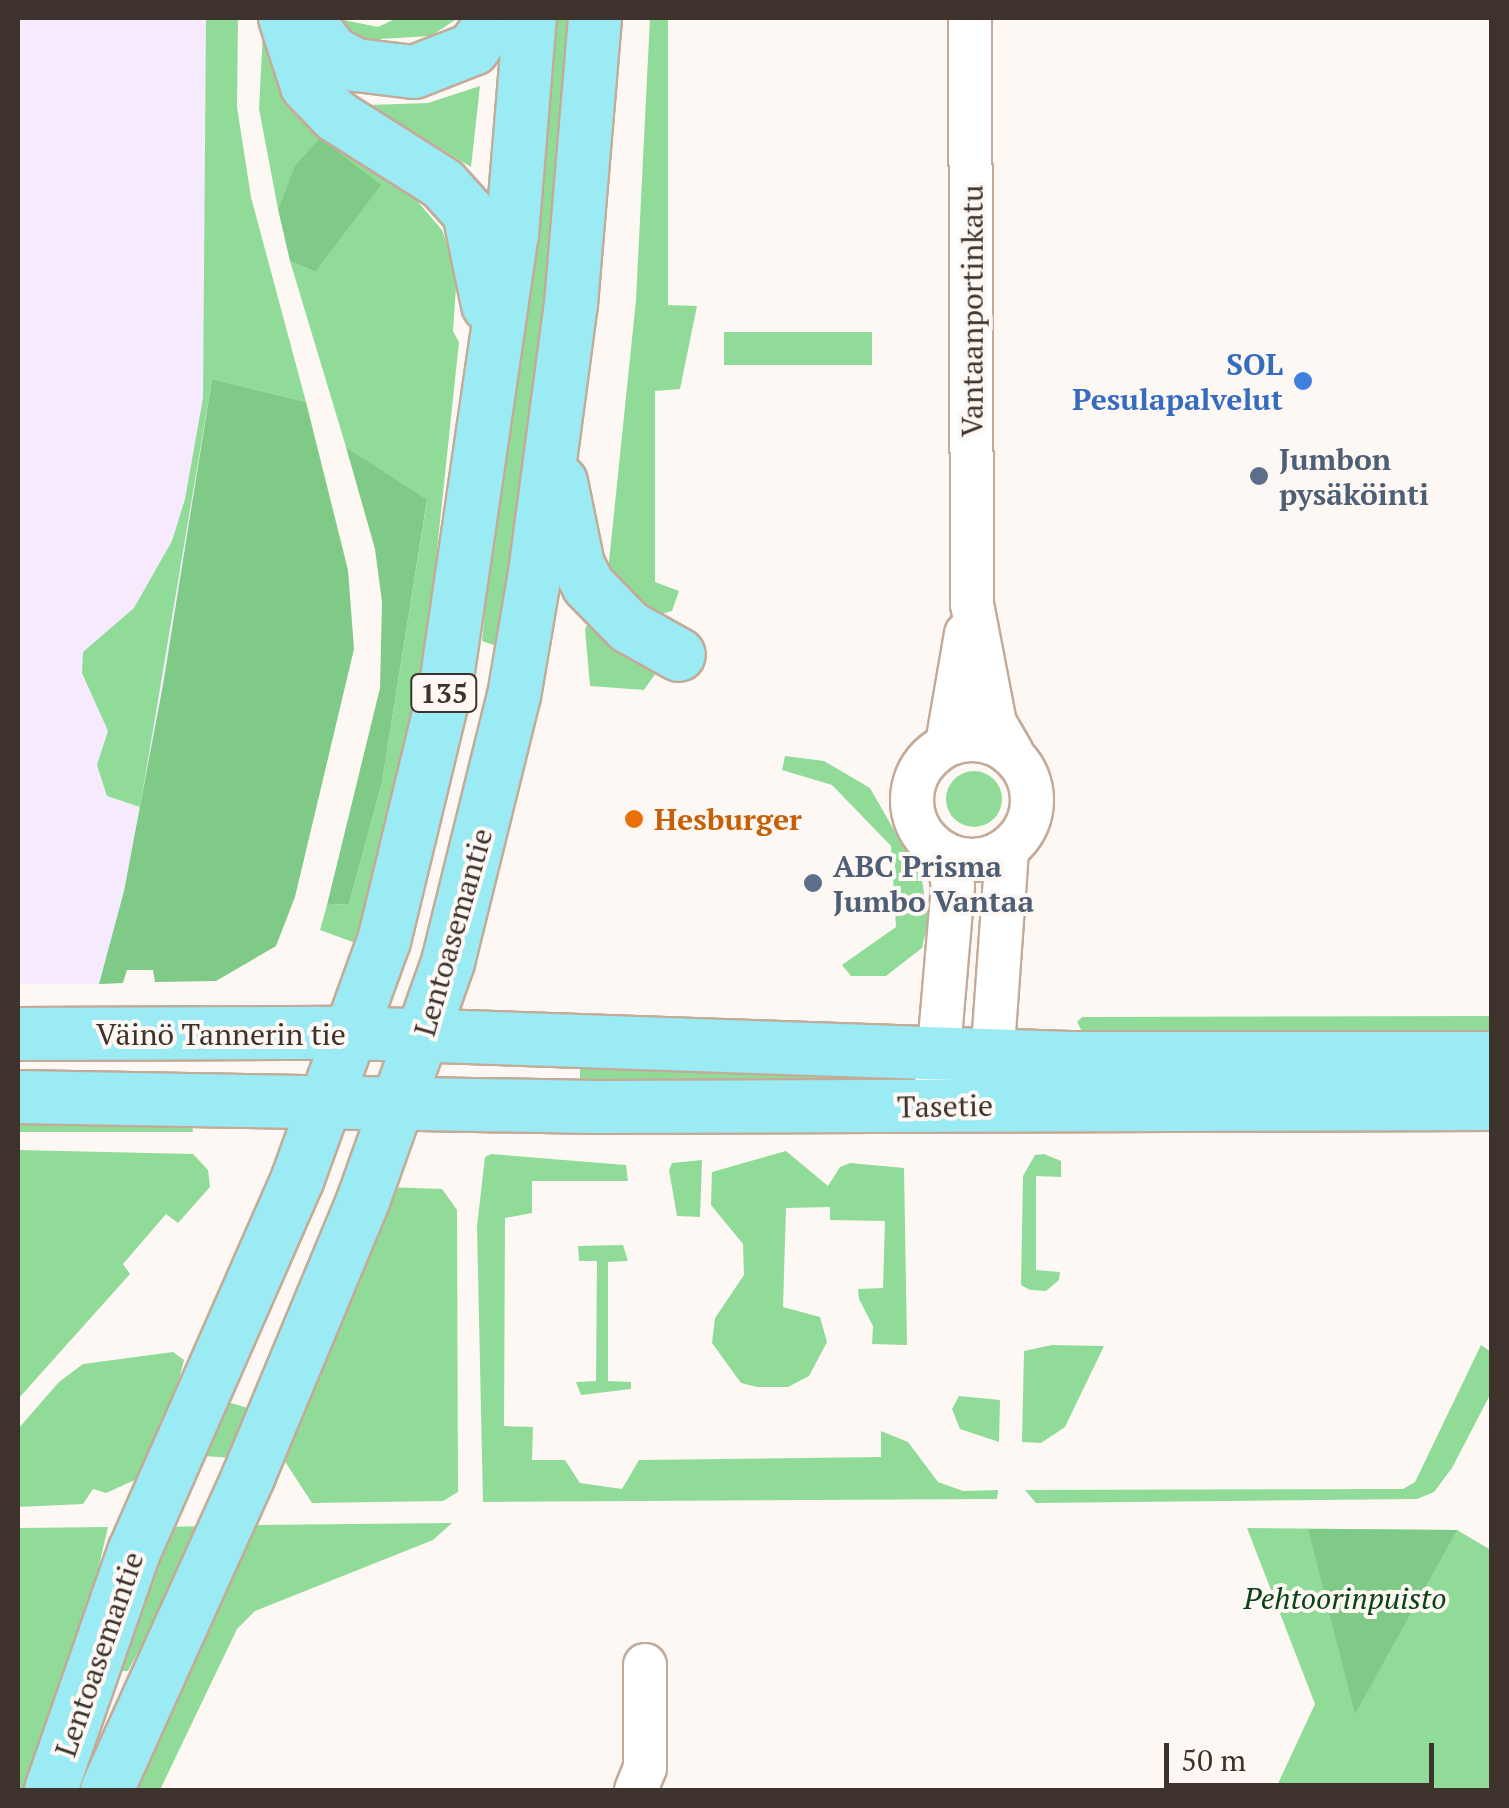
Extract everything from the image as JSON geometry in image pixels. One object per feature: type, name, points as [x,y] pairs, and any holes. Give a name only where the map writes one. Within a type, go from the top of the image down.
[{"type":"main road","points":[[285,18],[308,86],[336,116],[443,184],[469,213],[483,258],[493,344]]},
{"type":"main road","points":[[306,18],[334,53],[356,65],[414,72],[473,49],[496,18]]},
{"type":"main road","name":"Lentoasemantie","points":[[51,1790],[134,1552],[328,1098],[384,941],[446,685],[512,235],[530,18]]},
{"type":"main road","name":"Lentoasemantie","points":[[107,1790],[250,1476],[425,1036],[514,696],[571,304],[596,18]]},
{"type":"main road","points":[[552,434],[578,566],[588,585],[629,627],[679,654]]},
{"type":"main road","name":"Väinö Tannerin tie","points":[[18,1034],[425,1036]]},
{"type":"main road","name":"Tasetie","points":[[425,1036],[941,1051],[991,1080],[1492,1104]]},
{"type":"main road","name":"Tasetie","points":[[398,1103],[933,1106],[991,1080],[1492,1058]]},
{"type":"main road","points":[[18,1097],[328,1098],[398,1103]]},
{"type":"street","name":"Vantaanportinkatu","points":[[948,856],[923,836],[911,800],[920,769],[947,744],[972,604],[970,18]]},
{"type":"street","name":"Vantaanportinkatu","points":[[972,604],[995,723],[1030,780],[1033,801],[1027,826],[1007,849],[991,1080]]},
{"type":"street","points":[[947,744],[974,739],[1012,754]]},
{"type":"street","points":[[933,1106],[953,887],[948,856],[970,861],[1007,849]]},
{"type":"street","points":[[636,1790],[645,1768],[645,1664]]},
{"type":"shaded area","points":[[18,18],[231,18],[229,271],[163,685],[124,891],[99,984],[18,984]]},
{"type":"green space","points":[[206,18],[238,18],[237,107],[251,197],[306,402],[212,379],[140,807],[107,796],[97,765],[108,731],[82,673],[83,652],[134,608],[172,541],[185,499],[203,398]]},
{"type":"green space","points":[[334,18],[378,27],[397,18],[458,18],[431,36],[380,39],[374,48]]},
{"type":"green space","points":[[544,18],[570,18],[563,138],[528,473],[499,647],[482,641]]},
{"type":"green space","points":[[650,18],[668,18],[668,305],[697,306],[680,389],[655,391],[655,582],[679,591],[672,611],[650,617],[607,581],[636,300]]},
{"type":"green space","points":[[263,30],[276,80],[320,138],[400,181],[442,230],[457,273],[453,331],[459,342],[426,654],[389,841],[361,945],[320,930],[327,905],[349,904],[382,782],[427,501],[346,447],[290,261],[315,272],[294,167],[278,209],[259,109]]},
{"type":"green space","points":[[480,86],[471,167],[369,105],[428,103]]},
{"type":"green space","points":[[320,138],[381,185],[315,272],[290,261],[278,209],[294,167]]},
{"type":"green space","points":[[724,332],[872,332],[872,365],[724,365]]},
{"type":"green space","points":[[212,379],[306,402],[348,570],[354,649],[295,897],[276,946],[216,981],[155,982],[153,970],[127,970],[123,983],[99,984],[124,891],[163,685]]},
{"type":"green space","points":[[346,447],[427,500],[382,782],[349,904],[327,905],[380,688],[382,602],[375,549]]},
{"type":"green space","points":[[593,615],[658,670],[644,690],[590,686],[585,629]]},
{"type":"green space","points":[[785,756],[824,761],[870,788],[922,879],[928,922],[922,948],[886,976],[851,976],[842,965],[896,927],[891,846],[832,785],[782,770]]},
{"type":"green space","points":[[974,771],[994,779],[1002,799],[994,819],[974,827],[954,819],[946,799],[954,779]]},
{"type":"green space","points":[[1491,1016],[1492,1035],[1085,1037],[1077,1022],[1082,1017]]},
{"type":"green space","points":[[580,1058],[833,1064],[834,1085],[580,1088]]},
{"type":"green space","points":[[191,1117],[193,1132],[18,1132],[18,1119]]},
{"type":"green space","points":[[18,1150],[193,1154],[208,1170],[210,1187],[178,1223],[166,1214],[123,1264],[130,1274],[18,1399]]},
{"type":"green space","points":[[786,1151],[828,1186],[840,1167],[850,1163],[904,1168],[907,1345],[872,1344],[873,1326],[859,1299],[858,1289],[883,1288],[885,1221],[830,1220],[830,1207],[786,1208],[783,1307],[820,1317],[827,1342],[809,1376],[788,1387],[757,1387],[741,1383],[712,1343],[715,1318],[744,1275],[743,1244],[711,1205],[712,1172]]},
{"type":"green space","points":[[491,1154],[626,1165],[628,1181],[532,1181],[532,1213],[505,1218],[504,1426],[533,1427],[532,1460],[565,1460],[580,1483],[622,1489],[639,1460],[881,1457],[881,1431],[908,1442],[938,1482],[963,1491],[998,1490],[997,1499],[483,1502],[477,1226],[485,1157]]},
{"type":"green space","points":[[1035,1155],[1061,1161],[1061,1177],[1036,1176],[1036,1270],[1060,1272],[1059,1280],[1046,1291],[1021,1285],[1023,1176]]},
{"type":"green space","points":[[702,1160],[700,1217],[677,1216],[669,1170],[672,1163]]},
{"type":"green space","points":[[388,1187],[442,1189],[457,1210],[458,1492],[443,1501],[312,1503],[280,1454]]},
{"type":"green space","points":[[623,1245],[628,1261],[608,1262],[608,1381],[631,1382],[631,1389],[581,1395],[576,1382],[596,1381],[597,1261],[579,1261],[578,1246]]},
{"type":"green space","points":[[1052,1345],[1104,1346],[1065,1427],[1041,1443],[1022,1442],[1024,1351]]},
{"type":"green space","points":[[1481,1345],[1491,1352],[1491,1393],[1452,1468],[1434,1492],[1417,1499],[1036,1503],[1025,1490],[1403,1489],[1415,1482]]},
{"type":"green space","points":[[173,1352],[184,1360],[167,1426],[135,1480],[106,1493],[93,1489],[83,1504],[18,1507],[18,1429],[59,1382],[83,1364]]},
{"type":"green space","points":[[959,1396],[1000,1400],[999,1442],[960,1429],[952,1409]]},
{"type":"green space","points":[[228,1402],[248,1408],[234,1458],[202,1456]]},
{"type":"green space","points":[[452,1523],[433,1540],[255,1611],[237,1629],[160,1790],[123,1790],[248,1525]]},
{"type":"green space","points":[[204,1526],[128,1671],[112,1671],[166,1527]]},
{"type":"green space","points":[[108,1527],[87,1618],[29,1790],[18,1790],[18,1528]]},
{"type":"green space","name":"Pehtoorinpuisto","points":[[1247,1528],[1457,1530],[1491,1550],[1490,1790],[1275,1790],[1315,1704]]},
{"type":"green space","points":[[1308,1529],[1457,1530],[1355,1714]]},
{"type":"place","name":"SOL Pesulapalvelut","points":[[1303,381]]},
{"type":"place","name":"Jumbon pysäköinti","points":[[1259,476]]},
{"type":"place","name":"Hesburger","points":[[634,819]]},
{"type":"place","name":"ABC Prisma Jumbo Vantaa","points":[[813,883]]}]
